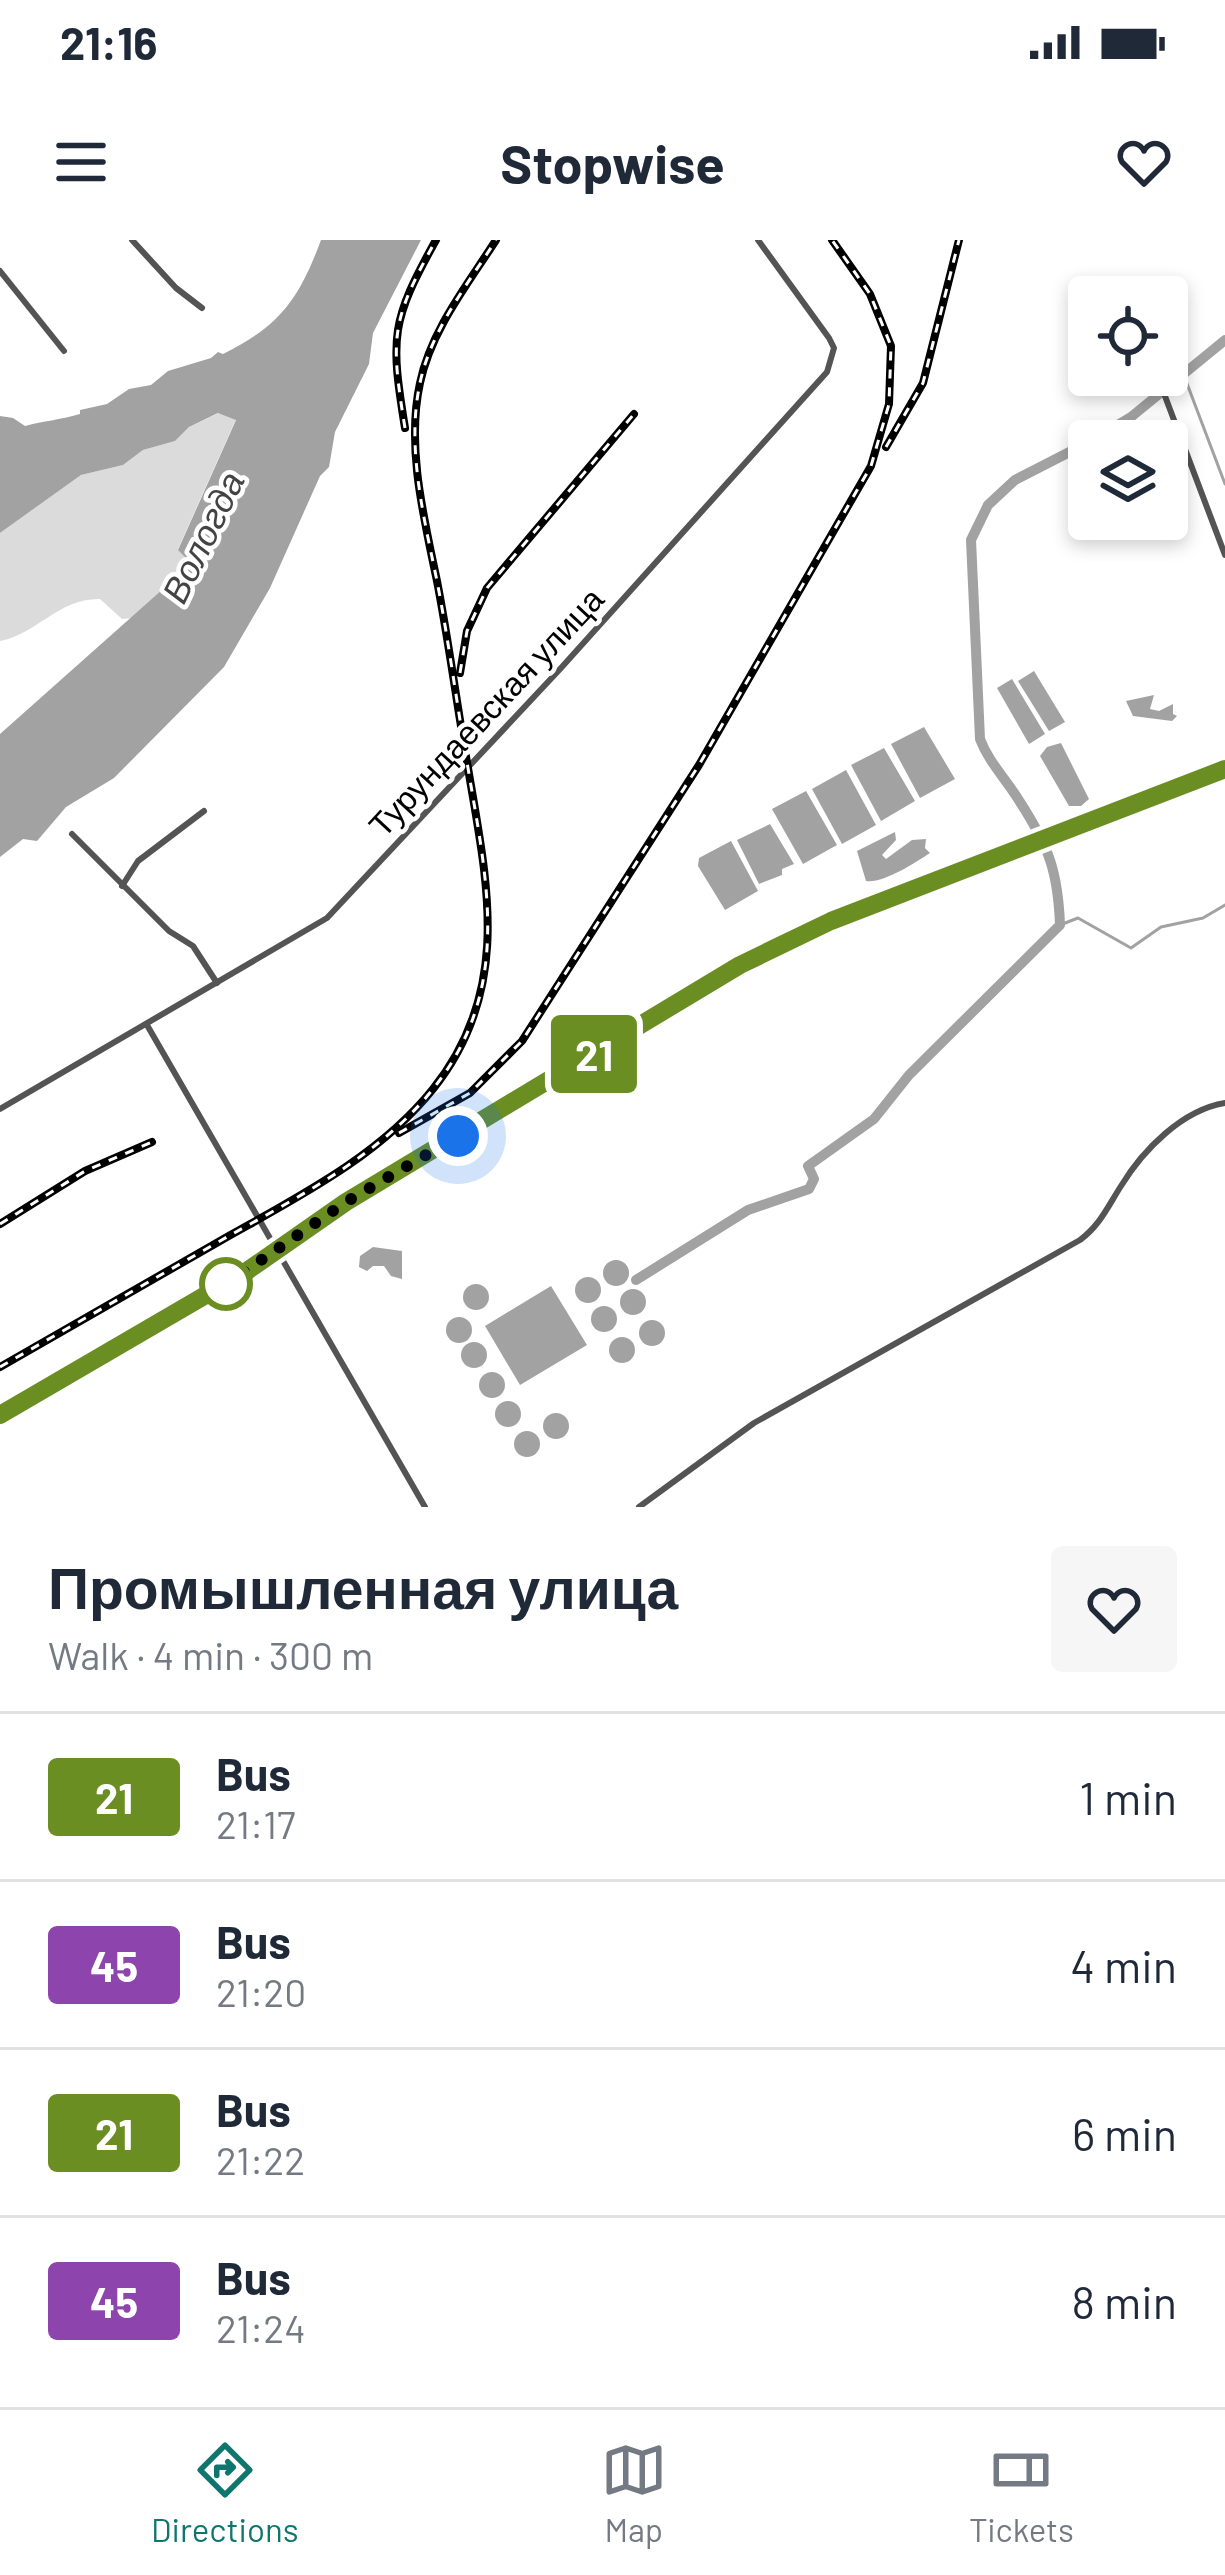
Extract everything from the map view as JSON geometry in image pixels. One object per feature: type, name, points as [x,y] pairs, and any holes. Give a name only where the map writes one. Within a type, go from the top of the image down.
[{"type":"street","points":[[132,240],[176,288],[202,308]]},
{"type":"street","name":"Турундаевская улица","points":[[0,1109],[328,918],[827,372],[834,348],[829,338],[758,240]]},
{"type":"street","points":[[0,271],[64,351]]},
{"type":"street","points":[[1165,396],[1225,555]]},
{"type":"street","points":[[0,1415],[277,1251],[346,1202],[740,965],[831,921],[1225,769]]},
{"type":"street","points":[[122,886],[138,861],[204,811]]},
{"type":"street","points":[[72,834],[169,931],[193,946],[218,983]]},
{"type":"street","points":[[147,1025],[425,1507]]},
{"type":"street","points":[[639,1507],[754,1424],[1080,1240],[1097,1227],[1122,1183],[1179,1121],[1225,1103]]},
{"type":"shaded area","points":[[219,413],[236,419],[178,549],[187,559],[181,573],[132,618],[122,619],[100,599],[85,600],[0,641],[0,533],[81,475],[123,465],[143,450],[175,441],[189,427]]},
{"type":"water","name":"Вологда","points":[[321,240],[421,240],[373,333],[369,364],[335,432],[329,467],[320,476],[270,588],[224,667],[114,778],[66,807],[37,841],[23,839],[0,857],[0,734],[181,573],[187,559],[178,550],[236,420],[218,413],[189,427],[175,441],[143,450],[123,465],[81,475],[0,533],[0,416],[25,426],[80,414],[129,389],[151,385],[168,371],[223,354],[259,333],[285,309]]},
{"type":"water","points":[[1034,671],[1065,722],[1049,731],[1018,681]]},
{"type":"water","points":[[1012,679],[1045,734],[1029,744],[997,688]]},
{"type":"water","points":[[1154,695],[1150,709],[1159,711],[1173,704],[1177,716],[1172,721],[1133,716],[1126,701]]},
{"type":"water","points":[[924,727],[955,779],[920,798],[891,744]]},
{"type":"water","points":[[1061,743],[1089,799],[1081,806],[1069,806],[1040,756],[1047,747]]},
{"type":"water","points":[[884,748],[915,801],[881,821],[851,765]]},
{"type":"water","points":[[846,770],[876,825],[842,844],[812,789]]},
{"type":"water","points":[[806,791],[837,845],[803,864],[772,809]]},
{"type":"water","points":[[770,824],[794,864],[759,884],[737,840]]},
{"type":"water","points":[[895,832],[896,840],[882,855],[886,859],[912,840],[926,839],[930,853],[889,876],[866,881],[857,851]]},
{"type":"water","points":[[731,841],[758,891],[725,910],[698,866],[699,858]]},
{"type":"water","points":[[373,1247],[402,1251],[402,1279],[391,1276],[384,1266],[367,1271],[359,1267],[360,1256]]},
{"type":"water","points":[[616,1260],[629,1273],[616,1286],[603,1273]]},
{"type":"water","points":[[588,1277],[601,1290],[588,1303],[575,1290]]},
{"type":"water","points":[[476,1284],[489,1297],[476,1310],[463,1297]]},
{"type":"water","points":[[551,1286],[587,1345],[520,1385],[485,1326]]},
{"type":"water","points":[[633,1289],[646,1302],[633,1315],[620,1302]]},
{"type":"water","points":[[604,1306],[617,1319],[604,1332],[591,1319]]},
{"type":"water","points":[[459,1317],[472,1330],[459,1343],[446,1330]]},
{"type":"water","points":[[652,1320],[665,1333],[652,1346],[639,1333]]},
{"type":"water","points":[[622,1337],[635,1350],[622,1363],[609,1350]]},
{"type":"water","points":[[474,1342],[487,1355],[474,1368],[461,1355]]},
{"type":"water","points":[[492,1372],[505,1385],[492,1398],[479,1385]]},
{"type":"water","points":[[508,1401],[521,1414],[508,1427],[495,1414]]},
{"type":"water","points":[[556,1413],[569,1426],[556,1439],[543,1426]]},
{"type":"water","points":[[527,1431],[540,1444],[527,1457],[514,1444]]},
{"type":"waterway","points":[[1126,420],[1225,340]]},
{"type":"waterway","points":[[1188,386],[1225,484]]},
{"type":"waterway","points":[[636,1280],[748,1210],[809,1189],[814,1179],[808,1166],[874,1119],[909,1075],[1060,925],[1057,890],[1045,847],[980,739],[971,540],[988,505],[1015,480],[1068,453]]},
{"type":"waterway","points":[[1060,925],[1078,918],[1131,948],[1161,927],[1203,918],[1225,905]]},
{"type":"railway","points":[[405,428],[397,371],[398,330],[410,291],[436,240]]},
{"type":"railway","points":[[0,1367],[361,1156],[433,1089],[475,1013],[488,934],[482,852],[422,508],[415,432],[420,383],[433,344],[496,240]]},
{"type":"railway","points":[[399,1133],[470,1093],[522,1041],[699,765],[871,466],[889,404],[891,346],[870,294],[832,240]]},
{"type":"railway","points":[[886,447],[923,383],[959,240]]},
{"type":"railway","points":[[460,673],[467,631],[487,588],[634,414]]},
{"type":"railway","points":[[0,1224],[85,1171],[152,1142]]},
{"type":"bus line","name":"21","points":[[0,1415],[247,1271],[346,1202],[740,965],[831,921],[1225,769]]},
{"type":"route","points":[[226,1284],[346,1202],[458,1136]]}]
